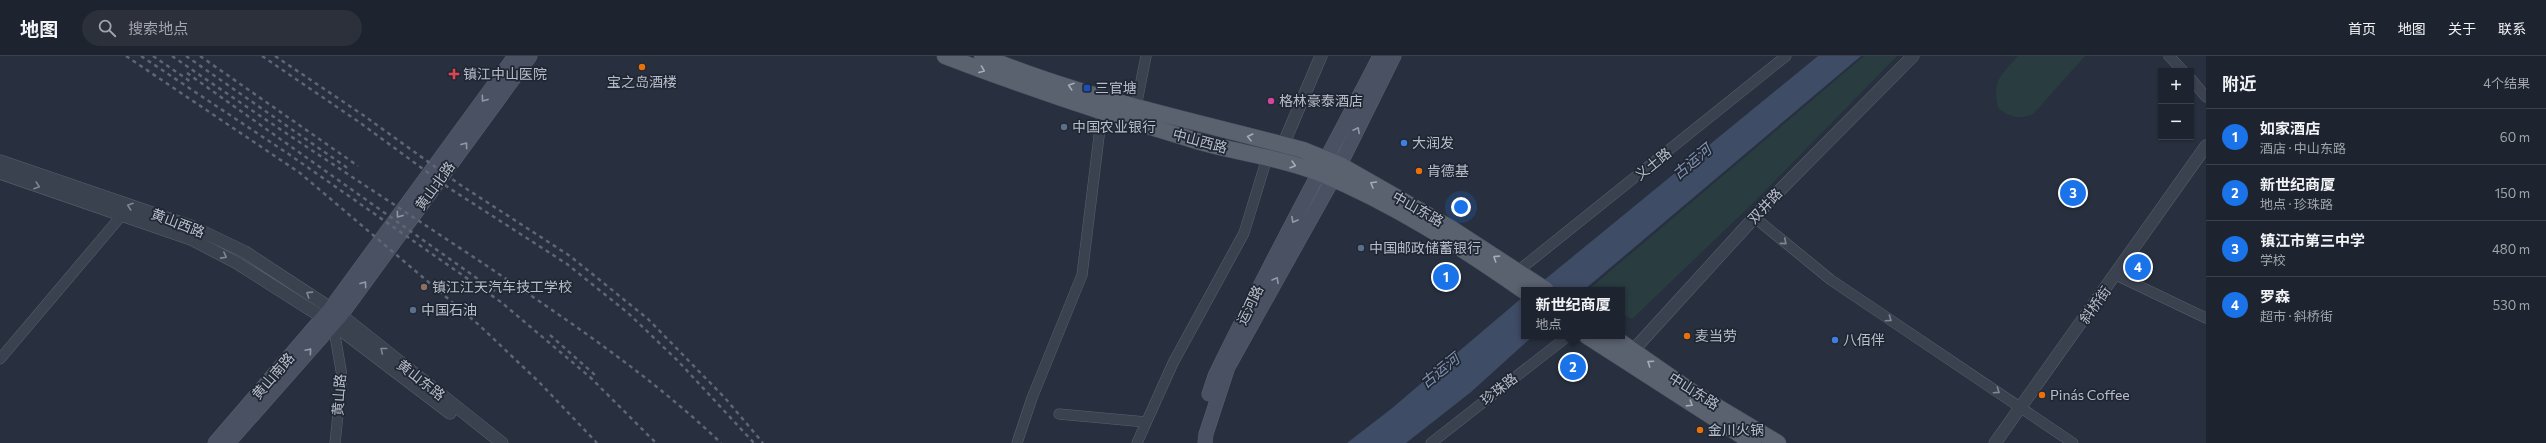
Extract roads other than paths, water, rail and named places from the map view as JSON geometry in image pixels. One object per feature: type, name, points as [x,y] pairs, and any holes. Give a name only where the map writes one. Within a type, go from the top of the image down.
[{"type":"main road","name":"黄山北路","points":[[332,316],[515,56]]},
{"type":"main road","name":"黄山北路","points":[[332,316],[530,56]]},
{"type":"main road","name":"中山西路","points":[[945,56],[1102,112],[1199,141],[1267,158],[1330,169]]},
{"type":"main road","name":"中山西路","points":[[982,56],[1007,66],[1136,107],[1283,145],[1330,169]]},
{"type":"main road","points":[[1330,169],[1380,56]]},
{"type":"main road","points":[[1330,169],[1394,56]]},
{"type":"main road","name":"中山东路","points":[[1330,169],[1452,229],[1522,282],[1537,287]]},
{"type":"main road","name":"运河路","points":[[1197,443],[1199,429],[1215,376],[1266,270],[1330,169]]},
{"type":"main road","name":"运河路","points":[[1205,443],[1228,367],[1330,169]]},
{"type":"main road","name":"黄山南路","points":[[215,443],[332,316]]},
{"type":"main road","name":"黄山南路","points":[[228,443],[332,316]]},
{"type":"main road","name":"中山东路","points":[[1593,339],[1691,391],[1778,443]]},
{"type":"main road","name":"中山东路","points":[[1614,339],[1628,357],[1753,443]]},
{"type":"street","points":[[1136,107],[1146,56]]},
{"type":"street","points":[[1283,145],[1321,56]]},
{"type":"street","name":"义土路","points":[[1522,282],[1786,56]]},
{"type":"street","name":"双井路","points":[[1628,357],[1754,217],[1913,56]]},
{"type":"street","points":[[2169,56],[2180,68]]},
{"type":"street","points":[[2194,83],[2206,97]]},
{"type":"street","points":[[1017,443],[1032,398],[1082,275],[1102,112]]},
{"type":"street","name":"斜桥街","points":[[1995,443],[2116,275],[2206,146]]},
{"type":"street","points":[[1137,443],[1173,363],[1244,233],[1267,158]]},
{"type":"street","name":"黄山西路","points":[[0,161],[193,227],[245,252],[332,316]]},
{"type":"street","name":"黄山西路","points":[[0,173],[191,239],[332,316]]},
{"type":"street","points":[[0,359],[122,215]]},
{"type":"street","points":[[1754,217],[1831,280],[2073,443]]},
{"type":"street","points":[[2116,275],[2206,318]]},
{"type":"street","name":"黄山路","points":[[332,316],[342,376],[335,443]]},
{"type":"street","name":"黄山东路","points":[[332,316],[490,443]]},
{"type":"street","name":"黄山东路","points":[[332,316],[502,443]]},
{"type":"street","name":"珍珠路","points":[[1431,443],[1564,339]]},
{"type":"street","points":[[1059,414],[1146,422]]},
{"type":"water","name":"古运河","points":[[1818,56],[1861,56],[1588,287],[1536,287]]},
{"type":"water","name":"古运河","points":[[1521,299],[1521,339],[1530,339],[1471,392],[1406,443],[1347,443],[1391,409]]},
{"type":"railway","points":[[126,56],[300,173],[479,325],[540,383],[597,443]]},
{"type":"railway","points":[[141,56],[290,155],[501,302],[591,378],[656,443]]},
{"type":"railway","points":[[153,56],[191,82]]},
{"type":"railway","points":[[172,56],[576,327],[666,394],[721,443]]},
{"type":"railway","points":[[186,56],[349,169]]},
{"type":"railway","points":[[200,56],[358,166]]},
{"type":"railway","points":[[262,56],[359,122],[449,188],[567,264],[628,313],[678,361],[754,443]]},
{"type":"railway","points":[[275,56],[363,115],[459,184],[570,256],[648,319],[725,398],[763,443]]},
{"type":"railway","points":[[187,73],[495,291]]},
{"type":"railway","points":[[550,335],[595,375]]},
{"type":"place","name":"宝之岛酒楼","points":[[642,67]]},
{"type":"place","name":"镇江中山医院","points":[[454,74]]},
{"type":"place","name":"三官塘","points":[[1087,88]]},
{"type":"place","name":"格林豪泰酒店","points":[[1271,101]]},
{"type":"place","name":"中国农业银行","points":[[1064,127]]},
{"type":"place","name":"大润发","points":[[1404,143]]},
{"type":"place","name":"肯德基","points":[[1419,171]]},
{"type":"place","name":"镇江市第三中学","points":[[2073,193]]},
{"type":"place","name":"中国邮政储蓄银行","points":[[1361,248]]},
{"type":"place","name":"罗森","points":[[2138,267]]},
{"type":"place","name":"如家酒店","points":[[1446,277]]},
{"type":"place","name":"镇江江天汽车技工学校","points":[[424,287]]},
{"type":"place","name":"中国石油","points":[[413,310]]},
{"type":"place","name":"麦当劳","points":[[1687,336]]},
{"type":"place","name":"八佰伴","points":[[1835,340]]},
{"type":"place","name":"新世纪商厦","points":[[1573,367]]},
{"type":"place","name":"Pinás Coffee","points":[[2042,395]]},
{"type":"place","name":"金川火锅","points":[[1700,430]]}]
